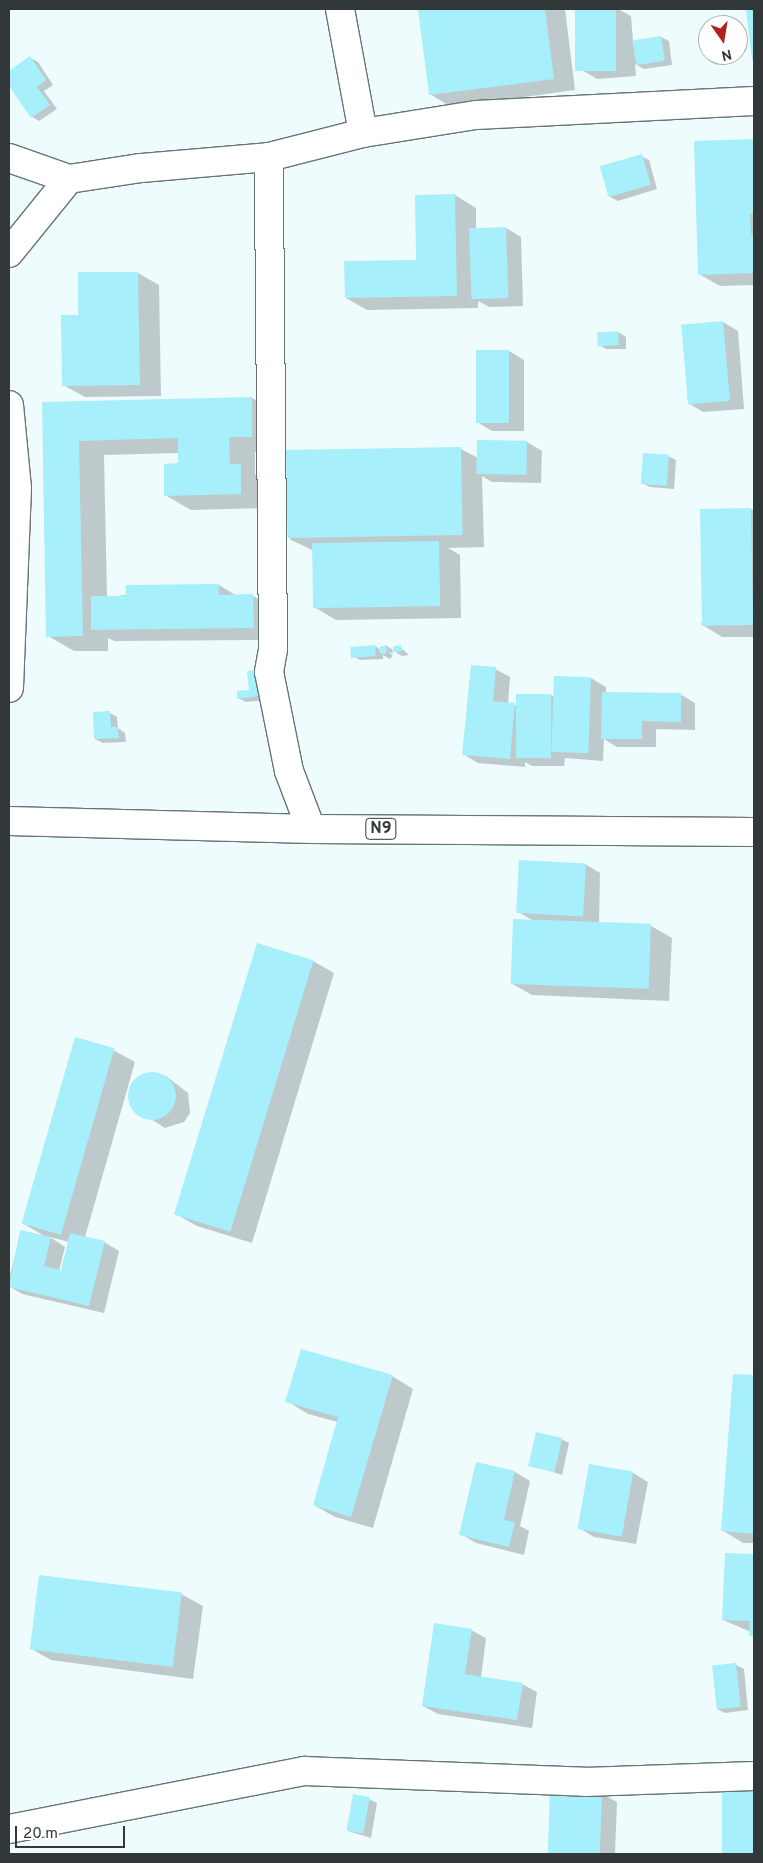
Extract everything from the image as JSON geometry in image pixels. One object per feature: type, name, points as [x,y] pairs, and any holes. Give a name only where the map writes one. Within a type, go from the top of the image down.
[{"type":"main road","points":[[340,9],[362,133]]},
{"type":"main road","points":[[9,158],[69,179],[141,168],[269,157],[362,133],[476,116],[754,101]]},
{"type":"main road","points":[[269,157],[273,649],[270,672],[289,771],[311,829]]},
{"type":"main road","points":[[9,253],[69,179]]},
{"type":"main road","points":[[9,405],[17,488],[9,688]]},
{"type":"main road","name":"N9","points":[[9,821],[311,829],[754,832]]},
{"type":"main road","points":[[9,1829],[304,1771],[585,1782],[754,1776]]},
{"type":"building","points":[[418,9],[545,9],[554,79],[429,95]]},
{"type":"building","points":[[575,9],[616,9],[616,71],[575,71]]},
{"type":"building","points":[[746,9],[754,9],[754,60],[752,60]]},
{"type":"building","points":[[661,36],[665,61],[636,65],[632,41]]},
{"type":"building","points":[[30,56],[46,80],[37,87],[50,105],[31,118],[9,86],[9,71]]},
{"type":"building","points":[[754,139],[754,214],[750,214],[751,234],[754,234],[754,273],[698,275],[694,141]]},
{"type":"building","points":[[642,154],[651,185],[609,197],[600,166]]},
{"type":"building","points":[[455,194],[457,296],[345,298],[344,261],[416,260],[415,195]]},
{"type":"building","points":[[506,227],[508,298],[472,299],[469,228]]},
{"type":"building","points":[[78,272],[138,272],[140,385],[62,386],[61,315],[78,315]]},
{"type":"building","points":[[723,321],[730,401],[688,404],[681,325]]},
{"type":"building","points":[[618,331],[619,345],[598,346],[597,332]]},
{"type":"building","points":[[476,350],[509,350],[509,423],[476,423]]},
{"type":"building","points":[[252,397],[252,437],[229,437],[230,464],[241,464],[241,494],[164,496],[164,464],[178,463],[178,438],[79,441],[83,636],[46,637],[42,402]]},
{"type":"building","points":[[477,440],[527,441],[526,475],[476,474]]},
{"type":"building","points":[[461,447],[463,535],[288,538],[286,450]]},
{"type":"building","points":[[643,453],[669,455],[667,486],[641,484]]},
{"type":"building","points":[[751,508],[753,625],[702,626],[700,509]]},
{"type":"building","points":[[439,541],[440,606],[313,608],[312,543]]},
{"type":"building","points":[[219,584],[219,595],[253,594],[254,628],[91,630],[91,596],[126,596],[126,585]]},
{"type":"building","points":[[375,645],[376,656],[351,658],[350,647]]},
{"type":"building","points":[[401,645],[402,651],[394,652],[393,646]]},
{"type":"building","points":[[383,646],[387,650],[383,654],[379,650]]},
{"type":"building","points":[[471,665],[496,667],[493,701],[515,703],[510,759],[462,755]]},
{"type":"building","points":[[257,670],[260,696],[237,699],[237,691],[249,690],[247,671]]},
{"type":"building","points":[[554,676],[591,677],[588,753],[551,752]]},
{"type":"building","points":[[602,692],[681,693],[681,722],[642,721],[642,739],[601,739]]},
{"type":"building","points":[[516,694],[551,694],[551,758],[516,758]]},
{"type":"building","points":[[110,711],[111,727],[118,727],[119,738],[94,739],[93,712]]},
{"type":"building","points":[[519,860],[586,864],[583,916],[516,913]]},
{"type":"building","points":[[513,919],[651,924],[649,989],[511,984]]},
{"type":"building","points":[[257,943],[313,960],[230,1232],[174,1215]]},
{"type":"building","points":[[75,1037],[114,1048],[61,1235],[22,1223]]},
{"type":"building","points":[[147,1072],[157,1072],[169,1079],[176,1091],[176,1101],[169,1113],[157,1120],[147,1120],[139,1116],[132,1109],[128,1101],[128,1091],[132,1083],[139,1076]]},
{"type":"building","points":[[20,1230],[51,1237],[44,1266],[61,1270],[70,1233],[105,1241],[89,1306],[9,1287]]},
{"type":"building","points":[[301,1349],[393,1375],[351,1517],[313,1505],[338,1417],[285,1402]]},
{"type":"building","points":[[733,1374],[754,1375],[754,1534],[721,1531]]},
{"type":"building","points":[[536,1432],[562,1438],[554,1472],[528,1466]]},
{"type":"building","points":[[476,1462],[515,1471],[504,1520],[515,1522],[509,1547],[459,1535]]},
{"type":"building","points":[[589,1464],[633,1472],[622,1537],[578,1529]]},
{"type":"building","points":[[725,1553],[754,1554],[754,1637],[749,1636],[750,1621],[722,1620]]},
{"type":"building","points":[[39,1575],[182,1593],[173,1667],[30,1649]]},
{"type":"building","points":[[434,1623],[472,1629],[465,1674],[523,1683],[517,1720],[422,1706]]},
{"type":"building","points":[[736,1663],[741,1707],[717,1709],[712,1666]]},
{"type":"building","points":[[722,1783],[754,1783],[754,1854],[722,1854]]},
{"type":"building","points":[[550,1791],[602,1793],[600,1854],[548,1854]]},
{"type":"building","points":[[353,1794],[370,1797],[363,1833],[347,1830]]}]
